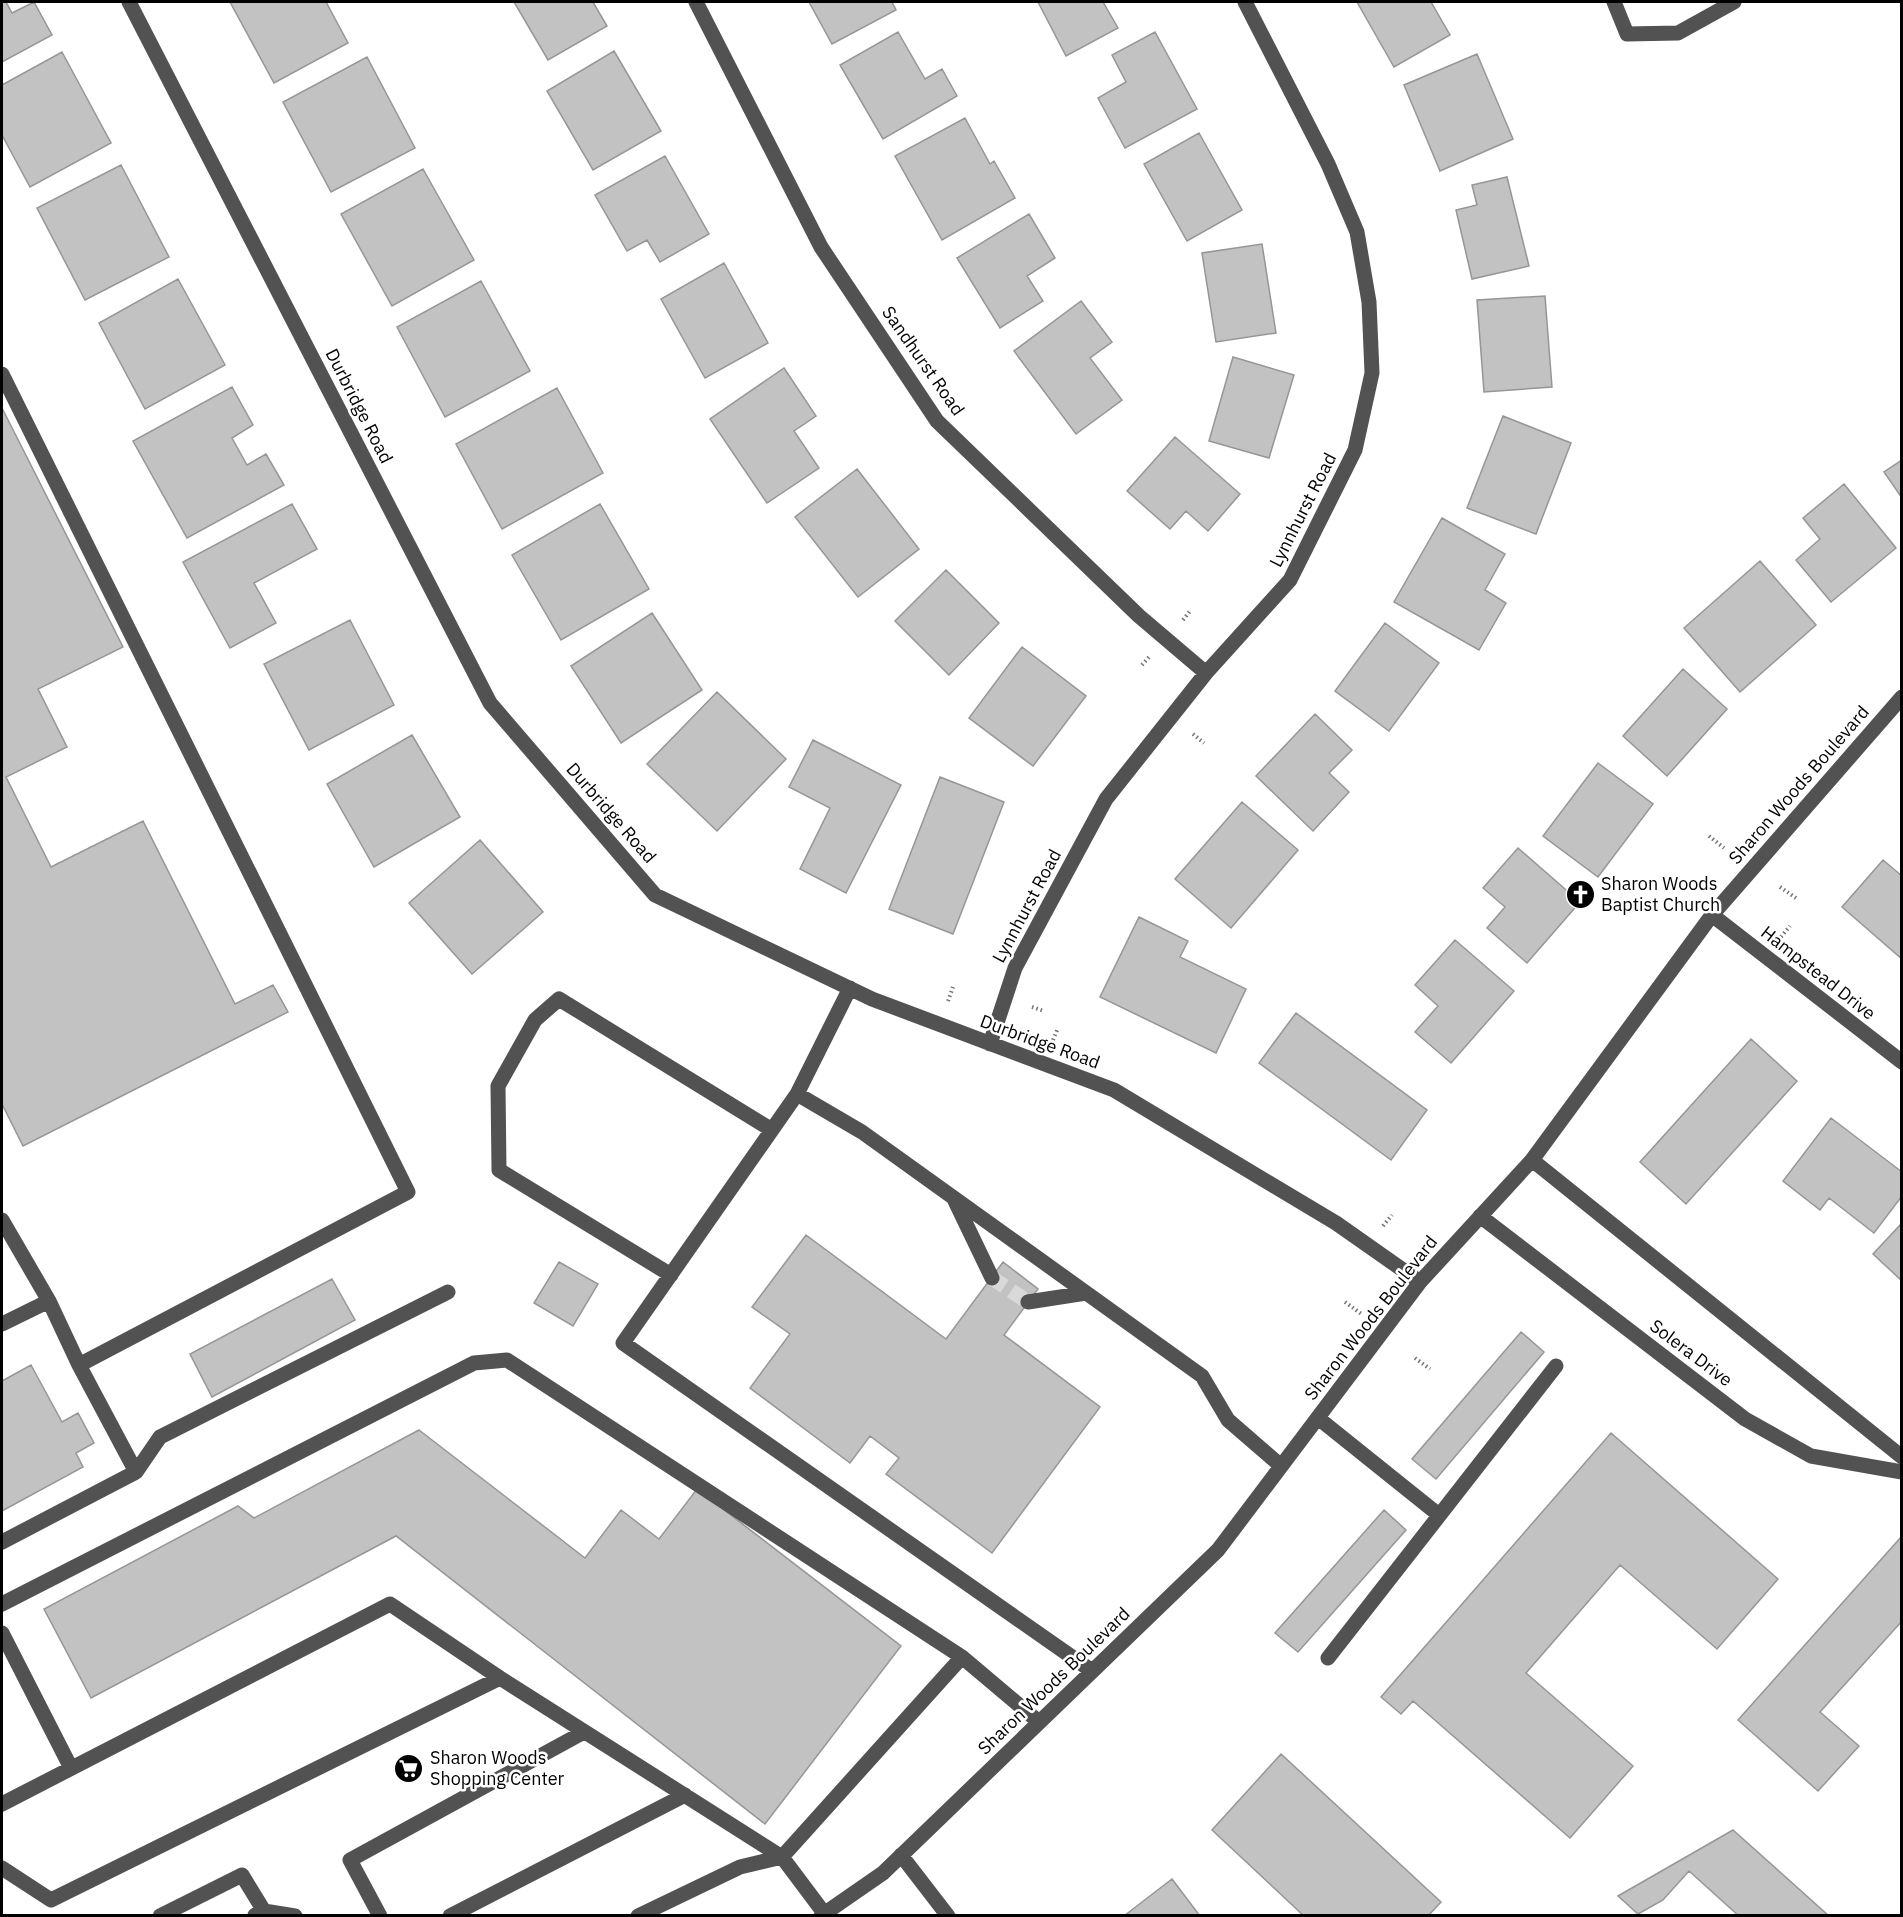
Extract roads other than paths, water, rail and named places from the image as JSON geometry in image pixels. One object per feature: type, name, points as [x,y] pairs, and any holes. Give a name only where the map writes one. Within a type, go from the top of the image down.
[{"type":"street","name":"Durbridge Road","points":[[129,2],[490,703],[655,895],[850,988],[1114,1090],[1336,1223],[1420,1282]]},
{"type":"street","name":"Sandhurst Road","points":[[696,2],[821,246],[937,421],[1138,616],[1206,674]]},
{"type":"street","name":"Lynnhurst Road","points":[[990,1044],[1015,968],[1106,800],[1206,674],[1290,580],[1355,450],[1372,374],[1369,302],[1357,232],[1328,164],[1245,2]]},
{"type":"street","points":[[1614,2],[1627,34],[1678,33],[1734,2]]},
{"type":"street","points":[[2,374],[408,1192],[79,1365]]},
{"type":"street","name":"Sharon Woods Boulevard","points":[[823,1914],[883,1873],[1218,1550],[1420,1282],[1532,1160],[1712,915],[1902,698]]},
{"type":"street","name":"Hampstead Drive","points":[[1712,915],[1902,1062]]},
{"type":"street","points":[[850,988],[797,1094],[623,1343],[1092,1671]]},
{"type":"street","points":[[671,1275],[499,1170],[498,1086],[535,1020],[559,999],[772,1130]]},
{"type":"street","points":[[797,1094],[862,1132],[1202,1376],[1228,1420],[1281,1466]]},
{"type":"street","points":[[1532,1160],[1902,1457]]},
{"type":"street","points":[[954,1198],[992,1278]]},
{"type":"street","name":"Solera Drive","points":[[1480,1216],[1745,1419],[1811,1456],[1902,1472]]},
{"type":"street","points":[[2,1220],[49,1301],[79,1365],[136,1472]]},
{"type":"street","points":[[2,1542],[136,1472],[160,1437],[448,1292]]},
{"type":"street","points":[[1028,1302],[1086,1293]]},
{"type":"street","points":[[2,1324],[49,1301]]},
{"type":"street","points":[[2,1604],[474,1363],[507,1360],[962,1657],[1039,1722]]},
{"type":"street","points":[[1328,1658],[1556,1366]]},
{"type":"street","points":[[1318,1418],[1440,1515]]},
{"type":"street","points":[[2,1804],[390,1604],[500,1678],[782,1857],[823,1914]]},
{"type":"street","points":[[2,1633],[71,1768]]},
{"type":"street","points":[[638,1916],[740,1867],[782,1857],[962,1657]]},
{"type":"street","points":[[2,1868],[51,1900],[500,1678]]},
{"type":"street","points":[[381,1916],[350,1860],[584,1731]]},
{"type":"street","points":[[450,1916],[685,1795]]},
{"type":"street","points":[[901,1855],[948,1916]]},
{"type":"street","points":[[160,1916],[242,1875],[259,1913],[296,1916]]},
{"type":"tunnel","points":[[992,1278],[1028,1302]]},
{"type":"place","name":"Sharon Woods Baptist Church","points":[[1580,894]]},
{"type":"place","name":"Sharon Woods Shopping Center","points":[[409,1768]]}]
